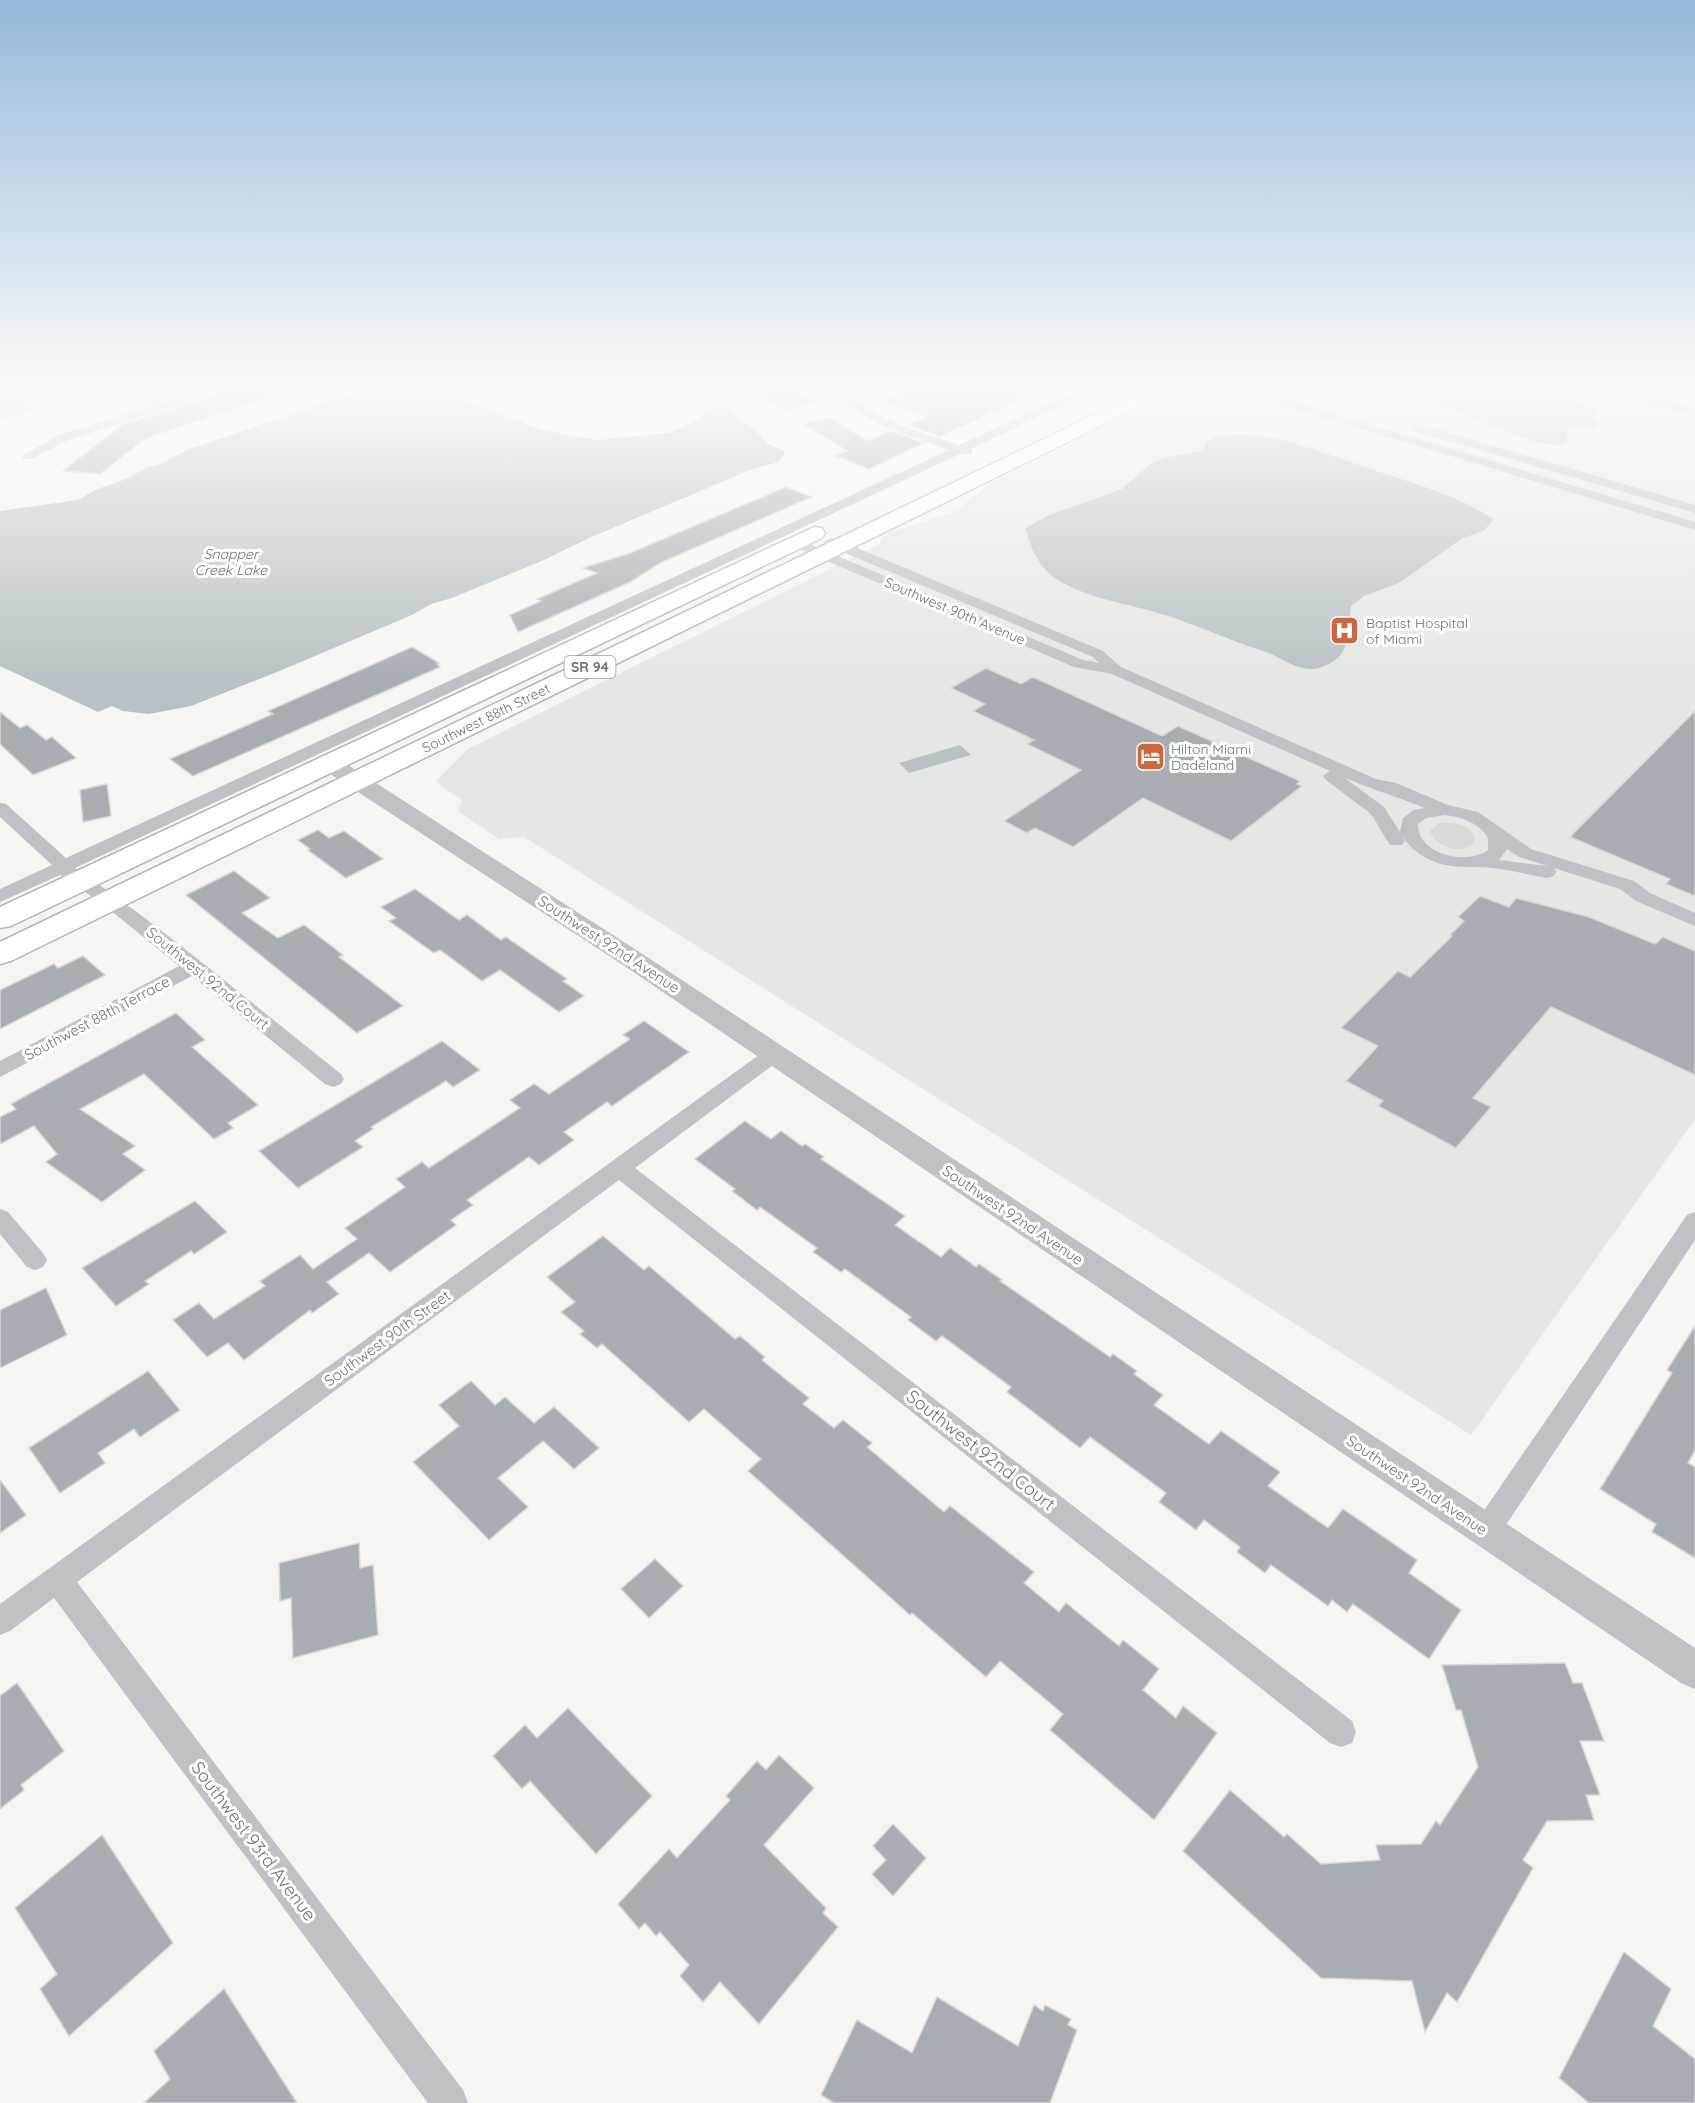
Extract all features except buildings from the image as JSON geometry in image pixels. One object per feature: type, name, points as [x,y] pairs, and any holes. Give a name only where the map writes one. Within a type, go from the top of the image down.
[{"type":"main road","name":"Southwest 88th Street","points":[[0,954],[357,781],[817,544],[914,485]]},
{"type":"main road","name":"Southwest 88th Street","points":[[0,919],[71,874],[329,763],[817,544],[956,485]]},
{"type":"street","name":"Southwest 88th Street","points":[[0,896],[71,874],[898,485]]},
{"type":"street","points":[[1559,485],[1695,526]]},
{"type":"street","points":[[1613,485],[1695,509]]},
{"type":"street","name":"Southwest 90th Avenue","points":[[817,544],[1079,664],[1116,670],[1371,783],[1390,788],[1445,810],[1467,814],[1480,820],[1497,836]]},
{"type":"street","name":"Southwest 90th Avenue","points":[[1312,757],[1326,772],[1378,811],[1396,841]]},
{"type":"street","name":"Southwest 92nd Avenue","points":[[329,763],[632,959],[1695,1670]]},
{"type":"street","name":"Southwest 90th Avenue","points":[[1371,783],[1407,826],[1413,842],[1429,854],[1451,861],[1476,862]]},
{"type":"street","name":"Southwest 92nd Court","points":[[0,808],[71,874],[111,901],[195,966],[333,1079]]},
{"type":"street","points":[[1407,826],[1416,816],[1424,812],[1445,810]]},
{"type":"street","points":[[1476,862],[1496,852],[1500,844],[1497,836]]},
{"type":"street","points":[[1497,836],[1525,853],[1627,885],[1643,897],[1695,920]]},
{"type":"street","points":[[1476,862],[1544,871],[1589,883],[1618,894],[1643,897]]},
{"type":"street","name":"Southwest 88th Terrace","points":[[0,1070],[195,966]]},
{"type":"street","name":"Southwest 90th Street","points":[[0,1621],[774,1054]]},
{"type":"street","name":"Southwest 92nd Court","points":[[620,1168],[1341,1732]]},
{"type":"street","points":[[0,1218],[35,1260]]},
{"type":"street","points":[[1486,1531],[1695,1221]]},
{"type":"street","name":"Southwest 93rd Avenue","points":[[57,1579],[450,2103]]},
{"type":"shaded area","points":[[988,485],[1695,485],[1695,1119],[1471,1435],[524,837],[499,839],[459,812],[462,800],[439,785],[437,780],[468,749],[880,544],[881,538],[889,533],[965,508],[962,506]]},
{"type":"shaded area","points":[[1439,823],[1456,824],[1467,828],[1471,831],[1475,841],[1464,848],[1444,846],[1433,837],[1430,831]]},
{"type":"water","name":"Snapper Creek Lake","points":[[109,485],[714,485],[589,538],[544,560],[452,598],[431,604],[412,615],[277,672],[191,706],[149,714],[123,711],[112,706],[98,712],[0,666],[0,511],[78,500]]},
{"type":"water","points":[[1126,485],[1420,485],[1465,503],[1493,519],[1485,530],[1461,539],[1399,583],[1364,596],[1351,606],[1347,642],[1339,656],[1322,667],[1306,669],[1165,615],[1075,589],[1052,576],[1038,560],[1026,528],[1047,516],[1122,489]]},
{"type":"water","points":[[960,745],[971,755],[909,773],[899,763]]},
{"type":"place","name":"Baptist Hospital of Miami","points":[[1345,631]]},
{"type":"place","name":"Hilton Miami Dadeland","points":[[1150,757]]}]
